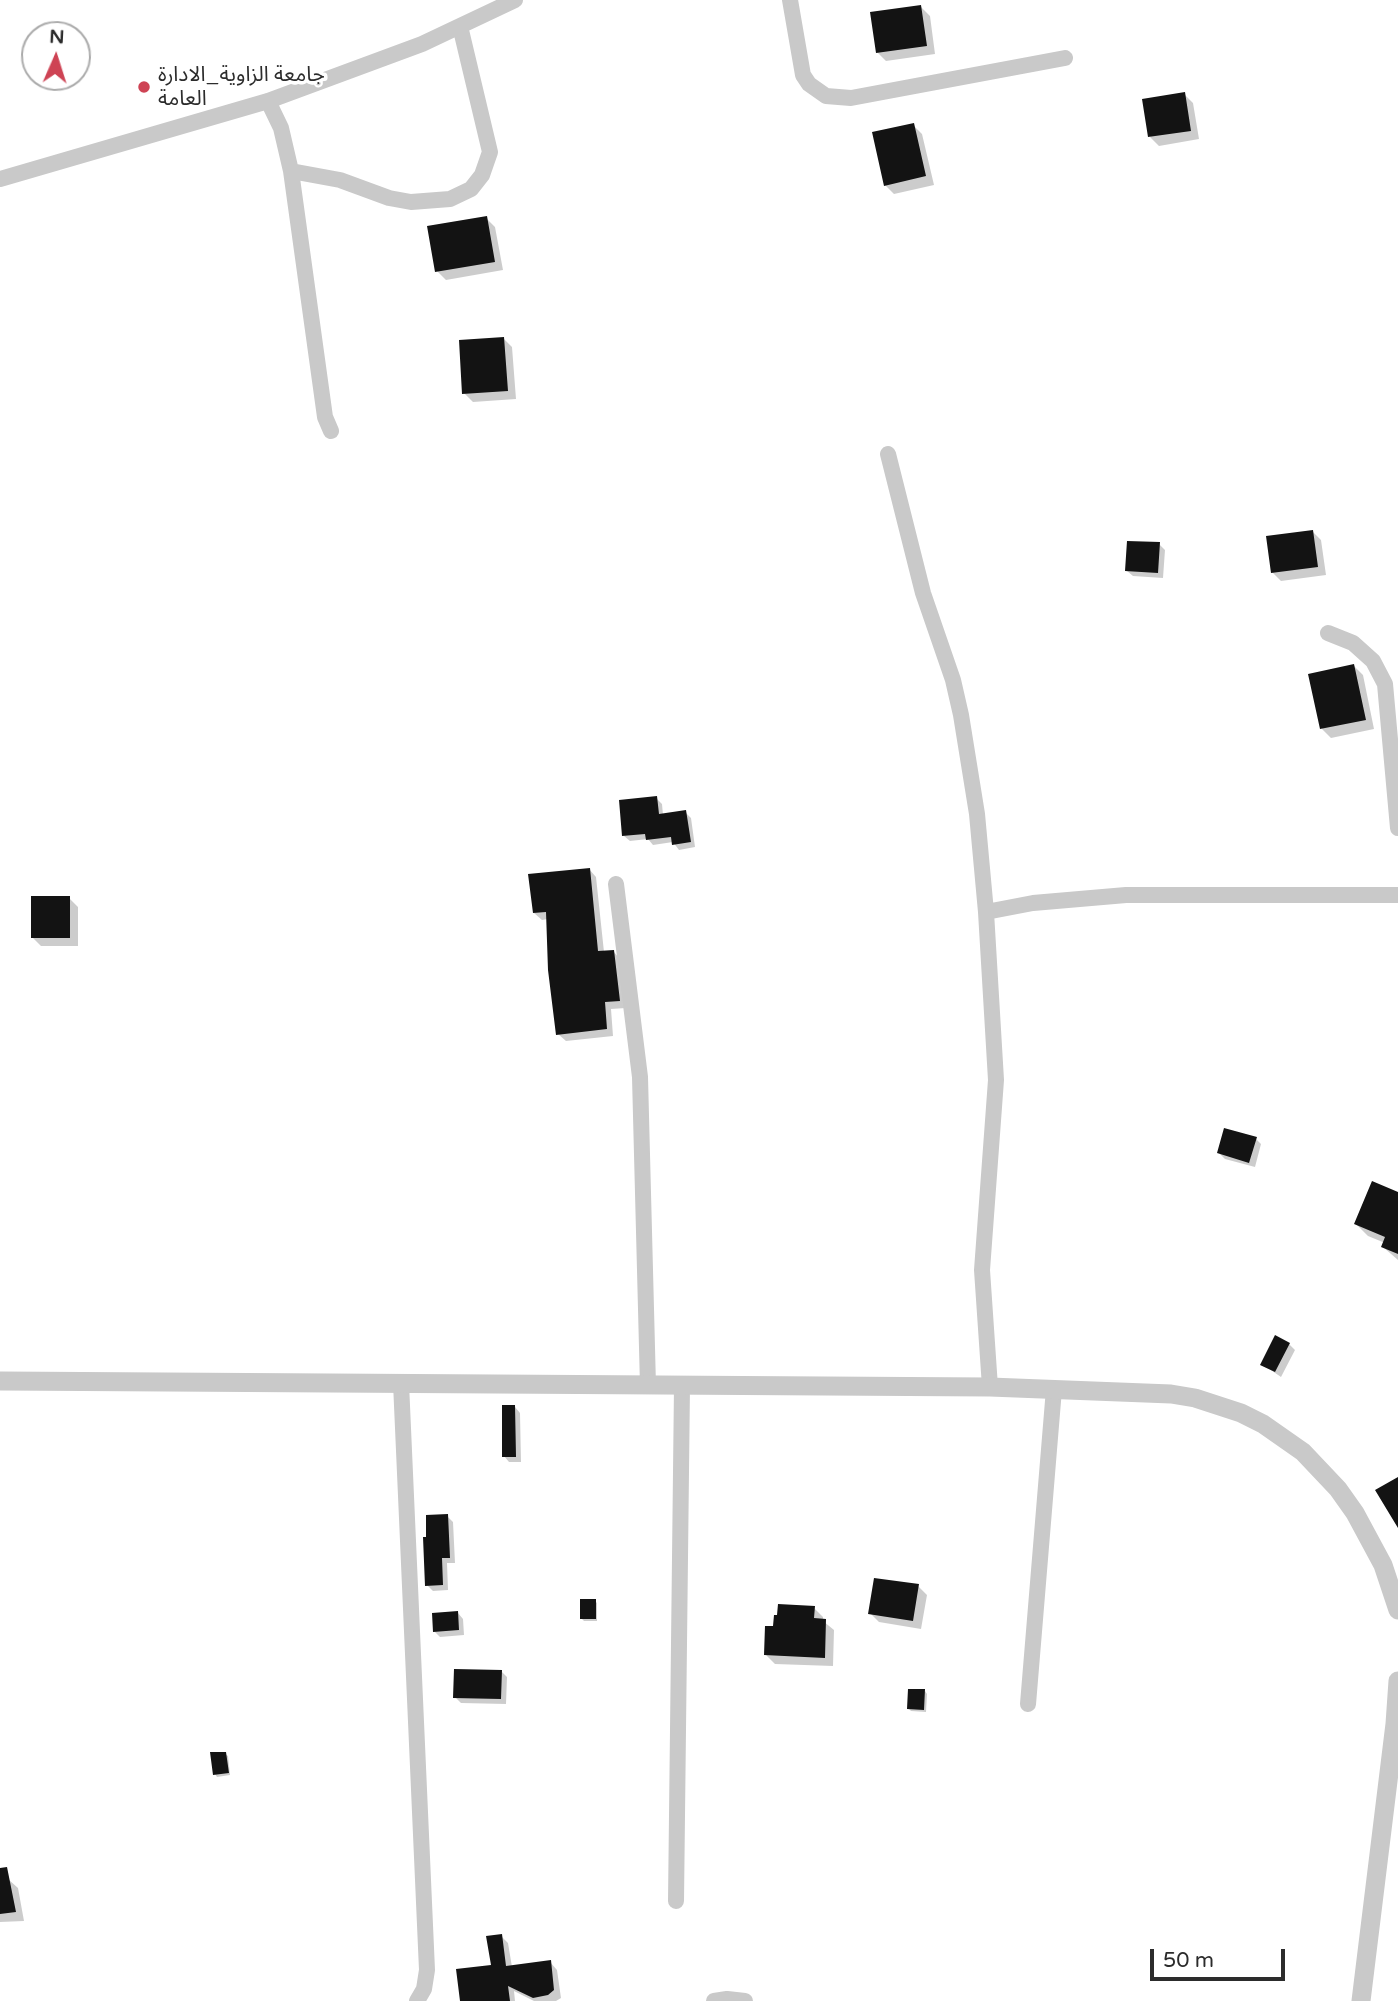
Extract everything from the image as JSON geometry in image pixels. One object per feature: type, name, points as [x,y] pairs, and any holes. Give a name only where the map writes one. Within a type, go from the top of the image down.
[{"type":"street","points":[[0,179],[268,101],[422,44],[515,0]]},
{"type":"street","points":[[790,0],[803,75],[809,84],[826,96],[851,98],[1065,58]]},
{"type":"street","points":[[291,171],[340,180],[389,198],[411,202],[450,200],[471,189],[482,175],[490,152],[460,26]]},
{"type":"street","points":[[268,101],[281,128],[291,171],[325,418],[331,431]]},
{"type":"street","points":[[888,454],[923,593],[953,680],[977,814],[996,1080],[982,1270],[990,1387]]},
{"type":"street","points":[[1328,633],[1353,643],[1373,661],[1385,684],[1398,828]]},
{"type":"street","points":[[616,884],[640,1077],[648,1385]]},
{"type":"street","points":[[986,912],[1033,903],[1126,895],[1398,895]]},
{"type":"street","points":[[0,1381],[990,1387],[1171,1394],[1195,1398],[1241,1413],[1263,1424],[1303,1452],[1338,1489],[1370,1539],[1383,1565],[1398,1609]]},
{"type":"street","points":[[401,1383],[426,1970],[420,2000]]},
{"type":"street","points":[[676,1901],[682,1386]]},
{"type":"street","points":[[1028,1704],[1054,1389]]},
{"type":"street","points":[[1361,2001],[1398,1681]]},
{"type":"street","points":[[714,2001],[745,2001]]},
{"type":"building","points":[[921,5],[927,46],[876,53],[870,12]]},
{"type":"building","points":[[1185,92],[1191,131],[1148,137],[1142,99]]},
{"type":"building","points":[[914,123],[926,176],[884,186],[872,132]]},
{"type":"building","points":[[487,216],[495,262],[435,272],[427,226]]},
{"type":"building","points":[[504,337],[508,391],[462,394],[459,340]]},
{"type":"building","points":[[1313,530],[1318,567],[1271,573],[1266,536]]},
{"type":"building","points":[[1127,541],[1160,542],[1158,573],[1125,571]]},
{"type":"building","points":[[1354,664],[1366,720],[1320,729],[1308,674]]},
{"type":"building","points":[[657,796],[659,814],[686,810],[691,842],[672,845],[671,837],[646,840],[645,834],[622,836],[619,800]]},
{"type":"building","points":[[590,868],[598,951],[614,950],[620,1001],[605,1002],[607,1029],[556,1035],[548,970],[546,912],[533,913],[528,874]]},
{"type":"building","points":[[31,896],[70,896],[70,938],[31,938]]},
{"type":"building","points":[[1224,1128],[1257,1137],[1249,1163],[1217,1153]]},
{"type":"building","points":[[1372,1181],[1398,1192],[1398,1254],[1381,1247],[1385,1237],[1354,1224]]},
{"type":"building","points":[[1275,1335],[1290,1343],[1275,1372],[1260,1365]]},
{"type":"building","points":[[502,1405],[515,1405],[516,1457],[502,1457]]},
{"type":"building","points":[[1398,1477],[1398,1528],[1375,1490]]},
{"type":"building","points":[[448,1514],[450,1558],[442,1558],[443,1585],[425,1586],[423,1537],[426,1537],[426,1515]]},
{"type":"building","points":[[874,1578],[919,1584],[913,1621],[868,1614]]},
{"type":"building","points":[[580,1599],[596,1599],[596,1619],[580,1619]]},
{"type":"building","points":[[778,1604],[815,1606],[814,1618],[826,1619],[825,1658],[764,1655],[765,1626],[773,1626]]},
{"type":"building","points":[[458,1611],[459,1630],[433,1632],[432,1613]]},
{"type":"building","points":[[454,1669],[502,1670],[501,1699],[453,1698]]},
{"type":"building","points":[[908,1689],[925,1689],[924,1710],[907,1709]]},
{"type":"building","points":[[210,1752],[226,1752],[229,1773],[213,1775]]},
{"type":"building","points":[[7,1867],[16,1912],[0,1914],[0,1868]]},
{"type":"building","points":[[502,1934],[506,1966],[551,1960],[554,1990],[548,1995],[533,1998],[508,1986],[510,2001],[460,2001],[456,1969],[491,1965],[486,1936]]},
{"type":"place","name":"جامعة الزاوية_الادارة العامة","points":[[144,87]]}]
